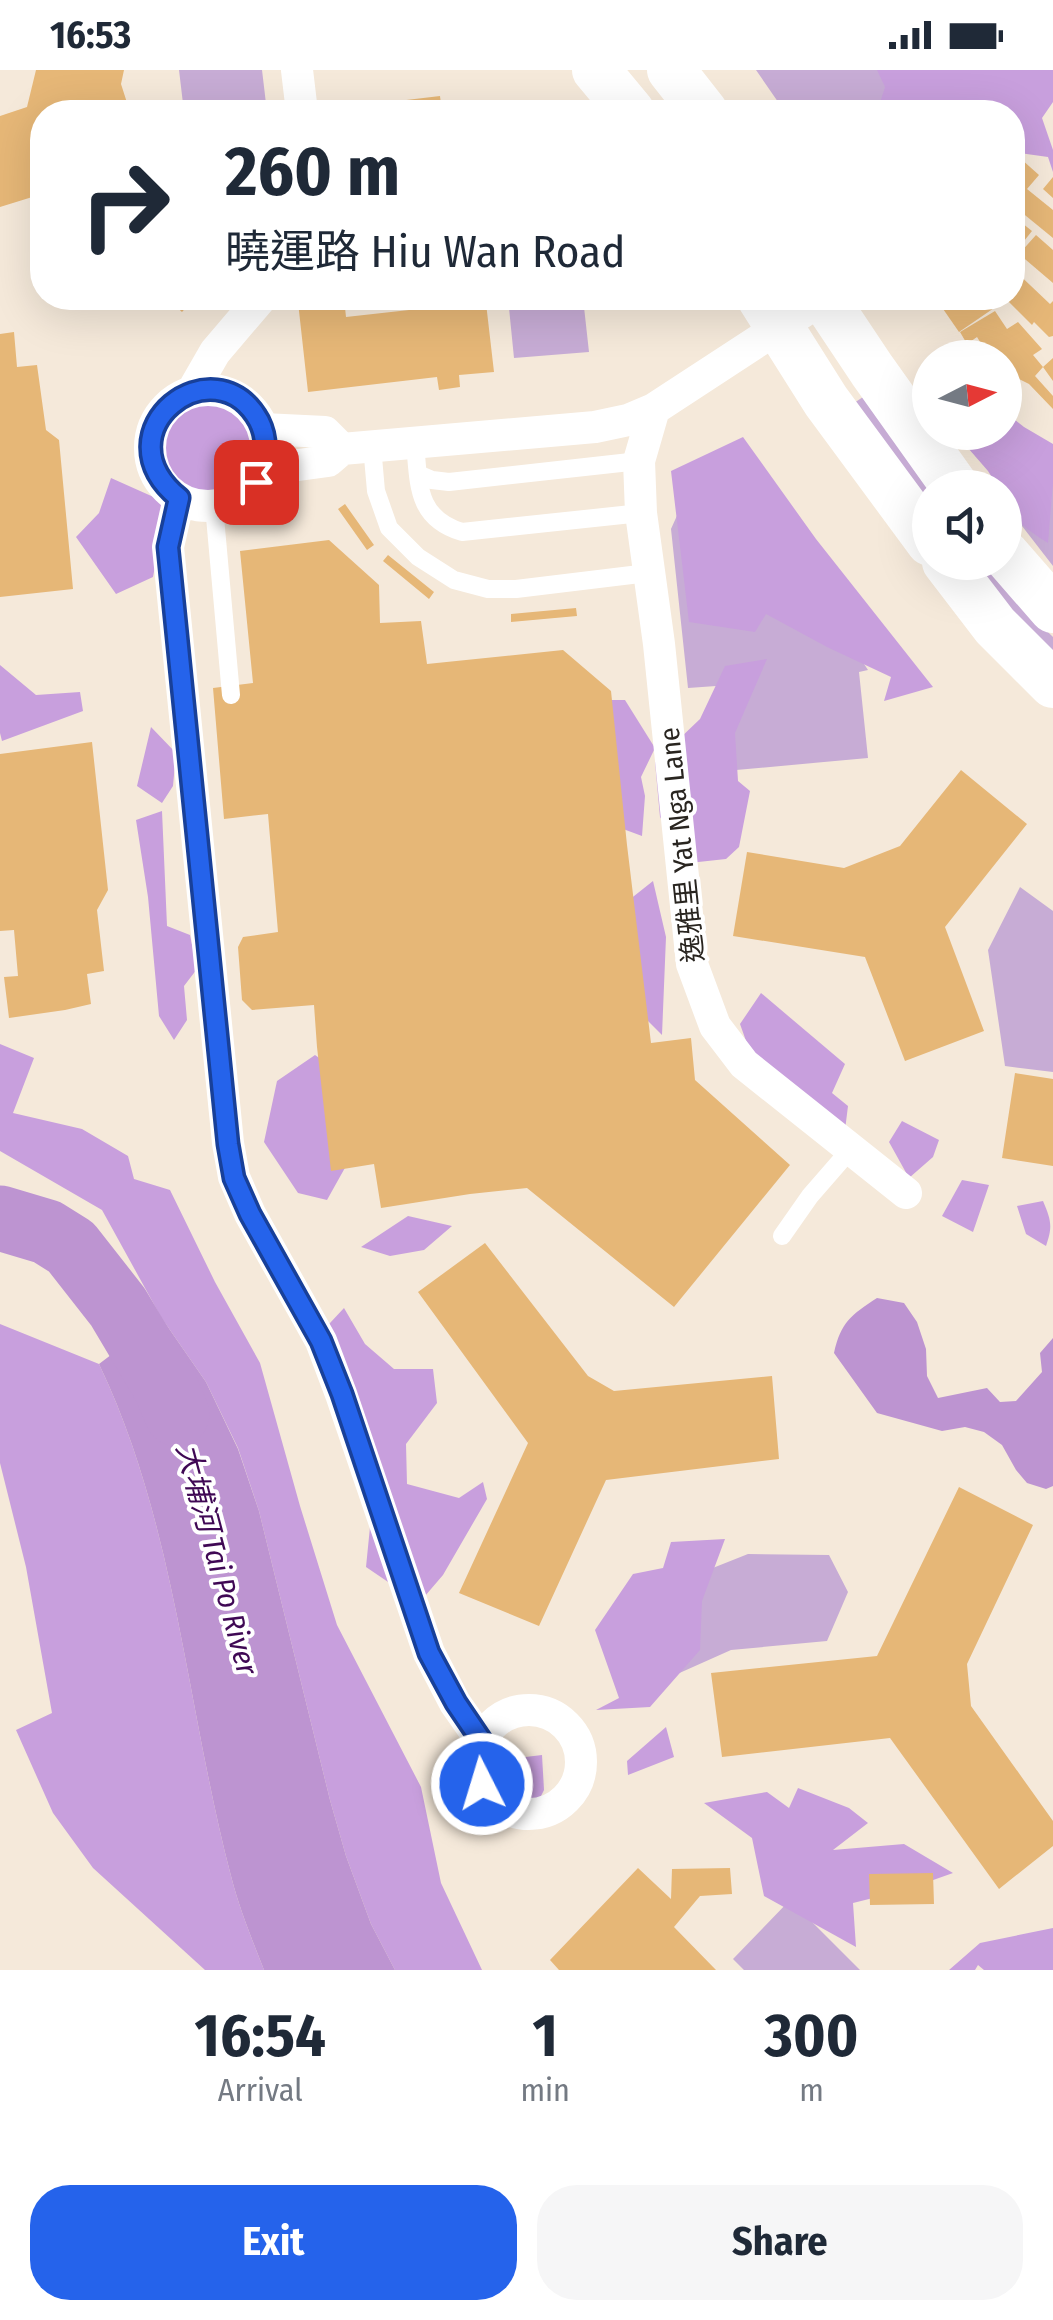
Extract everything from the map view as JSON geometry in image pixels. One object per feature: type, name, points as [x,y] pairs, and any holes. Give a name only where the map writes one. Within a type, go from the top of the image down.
[{"type":"main road","points":[[596,70],[621,100]]},
{"type":"main road","points":[[671,70],[695,100]]},
{"type":"main road","points":[[832,310],[943,470]]},
{"type":"main road","points":[[771,312],[826,401],[912,518]]},
{"type":"main road","points":[[1022,573],[1053,609]]},
{"type":"main road","points":[[960,580],[995,626],[1053,684]]},
{"type":"street","points":[[297,70],[301,100]]},
{"type":"street","points":[[192,392],[215,352],[251,310]]},
{"type":"street","points":[[263,429],[326,432],[357,448],[417,458],[628,420],[654,409],[771,312]]},
{"type":"street","points":[[192,392],[226,392],[242,401],[263,429],[266,444],[256,482],[231,501],[214,506],[179,498],[164,486],[154,469],[150,450],[161,414],[174,400],[192,392]]},
{"type":"street","name":"逸雅里 Yat Nga Lane","points":[[654,409],[640,460],[641,513],[662,663],[692,964],[715,1026],[744,1064],[906,1193]]},
{"type":"street","points":[[262,470],[328,461],[357,448]]},
{"type":"street","points":[[179,498],[168,547],[212,1001],[234,1178],[321,1341],[429,1653],[481,1740]]},
{"type":"lane","points":[[357,448],[390,528],[418,557],[454,580],[488,589],[516,589],[648,574]]},
{"type":"lane","points":[[417,458],[432,480],[449,482],[640,460]]},
{"type":"lane","points":[[417,458],[428,511],[444,526],[462,532],[641,513]]},
{"type":"lane","points":[[214,506],[231,694]]},
{"type":"lane","points":[[782,1236],[850,1150]]},
{"type":"shaded area","points":[[179,70],[262,70],[266,100],[183,100]]},
{"type":"shaded area","points":[[756,70],[910,70],[884,100],[777,100]]},
{"type":"shaded area","points":[[877,70],[1053,70],[1053,102],[1042,118],[1053,150],[1053,172],[1048,157],[1025,154],[1025,100],[881,100],[885,87]]},
{"type":"shaded area","points":[[509,310],[584,310],[589,352],[514,358]]},
{"type":"shaded area","points":[[866,395],[918,470],[912,470],[912,485],[854,403]]},
{"type":"shaded area","points":[[205,403],[223,406],[238,416],[248,431],[248,467],[238,482],[223,492],[205,495],[187,492],[172,482],[162,467],[159,449],[162,431],[172,416],[187,406]]},
{"type":"shaded area","points":[[1022,425],[1053,444],[1048,543],[1022,524],[1022,470],[987,470],[970,450],[1022,450]]},
{"type":"shaded area","points":[[743,437],[816,539],[933,687],[884,701],[891,677],[766,614],[755,632],[689,622],[671,471]]},
{"type":"shaded area","points":[[1053,461],[1053,566],[1022,526],[1021,470]]},
{"type":"shaded area","points":[[730,462],[868,670],[859,672],[868,758],[725,771],[716,686],[688,688],[671,529],[688,491]]},
{"type":"shaded area","points":[[111,478],[167,503],[153,577],[116,594],[76,537],[99,513]]},
{"type":"shaded area","points":[[984,580],[1001,580],[1053,637],[1053,657]]},
{"type":"shaded area","points":[[767,659],[735,733],[738,781],[750,791],[739,847],[726,859],[689,863],[660,817],[655,762],[700,719],[725,666]]},
{"type":"shaded area","points":[[0,665],[36,695],[80,692],[83,711],[2,741]]},
{"type":"shaded area","points":[[598,700],[625,700],[655,748],[641,777],[645,796],[642,836],[615,826]]},
{"type":"shaded area","points":[[151,727],[176,753],[173,786],[162,803],[137,786]]},
{"type":"shaded area","points":[[162,811],[167,926],[190,935],[197,969],[184,986],[187,1020],[174,1040],[159,1016],[136,820]]},
{"type":"shaded area","points":[[653,881],[666,937],[662,1035],[627,1000],[619,908]]},
{"type":"shaded area","points":[[1020,887],[1053,911],[1053,1072],[1005,1066],[988,950]]},
{"type":"shaded area","points":[[761,993],[845,1064],[832,1093],[848,1106],[844,1138],[766,1097],[740,1024]]},
{"type":"shaded area","points":[[0,1044],[34,1058],[13,1113],[82,1129],[128,1156],[134,1179],[170,1190],[260,1363],[337,1625],[421,1787],[441,1883],[482,1970],[395,1970],[371,1924],[330,1800],[259,1511],[238,1448],[206,1382],[161,1317],[102,1210],[0,1151]]},
{"type":"shaded area","points":[[315,1055],[348,1078],[351,1157],[327,1200],[298,1193],[264,1142],[277,1081]]},
{"type":"shaded area","points":[[902,1121],[939,1140],[933,1157],[909,1178],[889,1142]]},
{"type":"shaded area","points":[[962,1180],[989,1185],[973,1232],[942,1216]]},
{"type":"shaded area","points":[[1043,1201],[1050,1223],[1046,1246],[1026,1234],[1017,1206]]},
{"type":"shaded area","points":[[408,1216],[452,1226],[424,1250],[390,1256],[361,1247]]},
{"type":"shaded area","points":[[344,1308],[365,1344],[394,1369],[433,1369],[437,1403],[406,1444],[407,1484],[459,1498],[483,1482],[487,1499],[443,1575],[419,1603],[366,1567],[373,1497],[316,1338]]},
{"type":"shaded area","points":[[0,1324],[99,1364],[125,1425],[163,1552],[231,1876],[264,1970],[205,1970],[93,1868],[53,1813],[16,1730],[52,1713],[26,1567],[0,1463]]},
{"type":"shaded area","points":[[725,1539],[702,1601],[700,1650],[650,1707],[596,1710],[619,1698],[595,1630],[633,1574],[663,1568],[671,1542]]},
{"type":"shaded area","points":[[748,1554],[829,1555],[848,1592],[827,1641],[731,1650],[675,1675],[675,1583]]},
{"type":"shaded area","points":[[666,1727],[674,1757],[628,1775],[627,1761]]},
{"type":"shaded area","points":[[542,1755],[544,1790],[526,1826],[505,1823],[509,1759]]},
{"type":"shaded area","points":[[798,1788],[849,1808],[868,1823],[833,1850],[904,1844],[953,1873],[853,1903],[856,1947],[764,1896],[752,1838],[704,1803],[767,1792],[789,1808]]},
{"type":"shaded area","points":[[790,1900],[860,1970],[744,1970],[733,1959]]},
{"type":"shaded area","points":[[1053,1928],[1053,1970],[984,1970],[978,1965],[975,1970],[949,1970],[980,1943]]},
{"type":"water","points":[[877,1298],[904,1303],[917,1322],[926,1349],[927,1376],[938,1398],[987,1388],[1000,1402],[1016,1401],[1042,1372],[1040,1353],[1053,1338],[1053,1486],[1046,1489],[1027,1483],[1002,1445],[984,1432],[965,1427],[942,1431],[877,1413],[834,1353],[848,1320]]},
{"type":"water","points":[[161,1317],[206,1382],[238,1449],[259,1511],[346,1856],[371,1924],[395,1970],[264,1970],[246,1923],[216,1812],[163,1552],[125,1425],[99,1364]]},
{"type":"building","points":[[36,70],[124,70],[121,84],[126,100],[30,100],[30,198],[0,207],[0,116],[27,107]]},
{"type":"building","points":[[440,96],[440,100],[406,100]]},
{"type":"building","points":[[1025,163],[1039,175],[1027,189],[1053,210],[1053,238],[1025,215]]},
{"type":"building","points":[[1053,177],[1053,198],[1043,189]]},
{"type":"building","points":[[1036,235],[1053,250],[1053,283],[1025,259],[1025,247]]},
{"type":"building","points":[[1025,280],[1050,304],[1053,301],[1053,336],[1049,337],[1034,322],[1032,325],[1017,310],[1025,310]]},
{"type":"building","points":[[299,310],[345,310],[346,317],[409,310],[487,310],[494,372],[459,375],[460,387],[439,390],[437,377],[308,392]]},
{"type":"building","points":[[944,310],[991,310],[959,332]]},
{"type":"building","points":[[995,311],[1007,329],[1018,322],[1042,349],[1033,355],[1043,367],[1035,376],[1053,396],[1053,409],[1022,380],[1022,340],[965,340],[960,332]]},
{"type":"building","points":[[14,332],[17,367],[37,365],[46,430],[59,440],[73,589],[0,597],[0,334]]},
{"type":"building","points":[[1053,358],[1053,381],[1043,367]]},
{"type":"building","points":[[345,504],[374,545],[367,550],[338,509]]},
{"type":"building","points":[[329,540],[379,585],[380,623],[421,621],[427,664],[563,650],[611,691],[651,1043],[691,1038],[695,1080],[790,1165],[674,1307],[527,1188],[381,1208],[374,1164],[331,1171],[314,1005],[252,1010],[242,1000],[238,947],[243,937],[278,932],[268,814],[224,819],[213,688],[253,683],[240,551]]},
{"type":"building","points":[[388,555],[434,592],[429,599],[383,561]]},
{"type":"building","points":[[576,608],[577,616],[511,622],[511,614]]},
{"type":"building","points":[[92,742],[108,890],[97,910],[104,971],[87,974],[91,1004],[9,1018],[4,977],[18,976],[14,930],[0,931],[0,754]]},
{"type":"building","points":[[961,770],[1027,824],[945,927],[984,1031],[905,1061],[865,957],[733,936],[747,852],[844,868],[900,846]]},
{"type":"building","points":[[1015,1073],[1053,1079],[1053,1166],[1002,1158]]},
{"type":"building","points":[[485,1243],[588,1376],[614,1391],[772,1376],[779,1459],[606,1480],[539,1626],[459,1593],[528,1443],[418,1292]]},
{"type":"building","points":[[959,1487],[1033,1525],[967,1664],[971,1706],[1053,1821],[1053,1846],[999,1889],[890,1738],[722,1757],[711,1673],[877,1656]]},
{"type":"building","points":[[638,1868],[671,1899],[672,1869],[730,1868],[732,1894],[700,1896],[674,1927],[716,1970],[559,1970],[550,1960]]},
{"type":"building","points":[[933,1873],[934,1904],[870,1905],[869,1874]]},
{"type":"waterway","name":"大埔河 Tai Po River","points":[[0,1218],[47,1232],[71,1247],[118,1307],[165,1386],[177,1414]]},
{"type":"route","points":[[256,482],[266,444],[263,429],[242,401],[226,392],[192,392],[174,400],[161,414],[150,450],[154,469],[164,486],[179,498],[168,547],[228,1144],[234,1178],[250,1214],[321,1341],[342,1394],[429,1653],[481,1740],[477,1769],[482,1784]]}]
